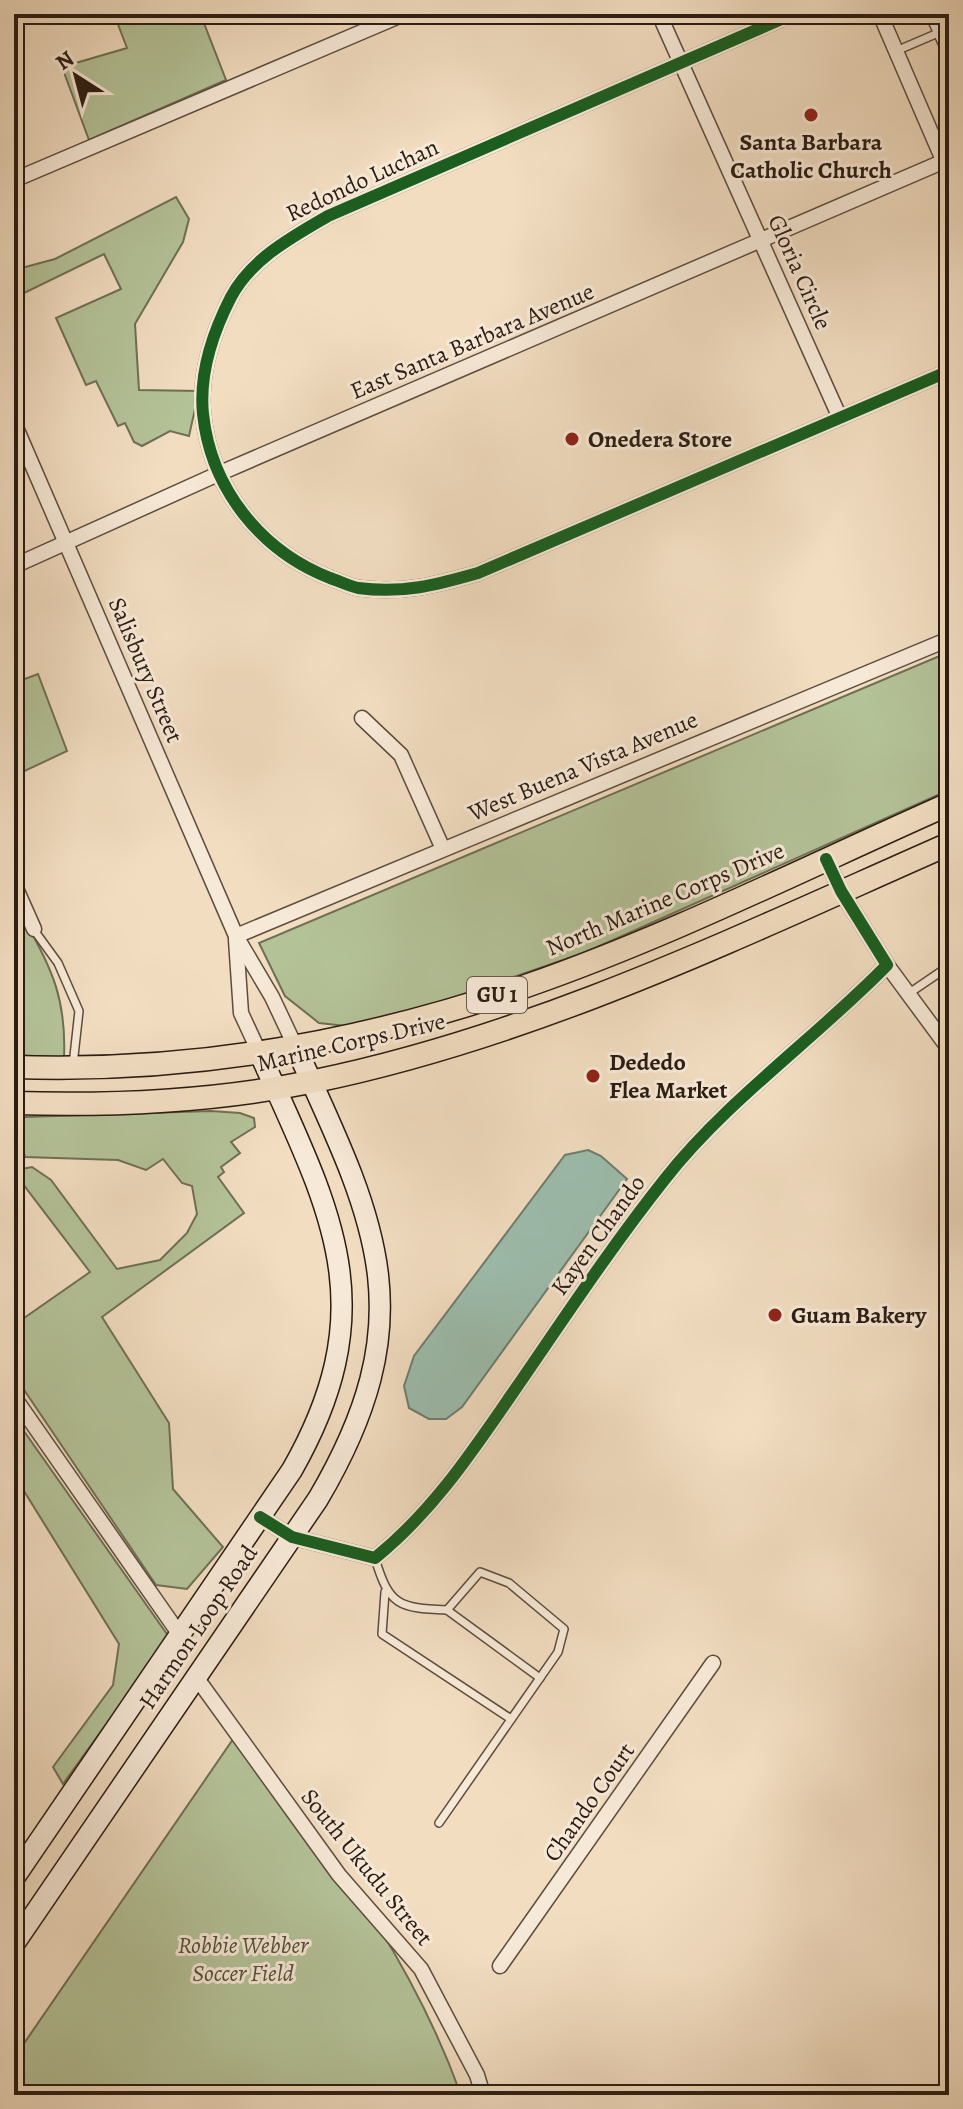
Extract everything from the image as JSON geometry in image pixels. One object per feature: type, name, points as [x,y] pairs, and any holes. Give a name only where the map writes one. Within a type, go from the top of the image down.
[{"type":"main road","name":"North Marine Corps Drive","points":[[14,1067],[73,1067],[260,1054],[412,1021],[529,985],[625,947],[949,804]]},
{"type":"main road","name":"Marine Corps Drive","points":[[14,1103],[177,1098],[275,1087],[312,1082],[422,1055],[541,1018],[639,980],[949,844]]},
{"type":"main road","name":"Harmon Loop Road","points":[[14,1944],[292,1537],[343,1457],[371,1384],[380,1301],[371,1222],[343,1147],[296,1048]]},
{"type":"main road","name":"Harmon Loop Road","points":[[14,1878],[292,1470],[324,1408],[335,1375],[343,1302],[335,1232],[322,1194],[260,1054]]},
{"type":"street","points":[[14,180],[404,14]]},
{"type":"street","name":"Gloria Circle","points":[[659,14],[840,418]]},
{"type":"street","name":"Redondo Luchan","points":[[793,14],[328,216],[274,247],[233,294],[208,351],[203,413],[218,474],[250,526],[298,565],[356,588],[418,590],[478,573],[949,371]]},
{"type":"street","points":[[880,14],[947,165]]},
{"type":"street","name":"East Santa Barbara Avenue","points":[[14,566],[218,474],[947,165]]},
{"type":"street","name":"Salisbury Street","points":[[14,423],[236,936],[272,997],[296,1048]]},
{"type":"street","name":"West Buena Vista Avenue","points":[[236,936],[949,639]]},
{"type":"street","points":[[362,718],[401,755],[443,849]]},
{"type":"street","points":[[826,859],[841,891],[887,965],[946,1040]]},
{"type":"street","points":[[14,884],[34,929]]},
{"type":"street","name":"Salisbury Street","points":[[236,936],[241,1013],[260,1054]]},
{"type":"street","name":"Kayen Chando","points":[[375,1558],[407,1532],[451,1482],[667,1176],[758,1083],[836,1018],[887,965]]},
{"type":"street","points":[[14,1397],[180,1635]]},
{"type":"street","points":[[260,1517],[292,1537],[375,1558]]},
{"type":"street","name":"Chando Court","points":[[500,1966],[713,1663]]},
{"type":"street","name":"South Ukudu Street","points":[[196,1677],[339,1875],[421,1969],[477,2075],[483,2095]]},
{"type":"lane","points":[[929,14],[949,59]]},
{"type":"lane","points":[[896,51],[938,33]]},
{"type":"lane","points":[[34,929],[58,963],[79,1011],[73,1067]]},
{"type":"lane","points":[[908,994],[949,966]]},
{"type":"lane","points":[[375,1558],[385,1592],[382,1634],[511,1719]]},
{"type":"lane","points":[[439,1823],[558,1652],[564,1629],[509,1583],[480,1572],[447,1610]]},
{"type":"lane","points":[[385,1592],[407,1608],[447,1610],[540,1678]]},
{"type":"green space","points":[[114,14],[210,14],[202,18],[226,80],[89,140],[62,67],[127,48]]},
{"type":"green space","points":[[176,197],[189,219],[183,242],[135,324],[139,390],[199,391],[189,436],[170,431],[142,446],[134,442],[125,423],[118,426],[96,381],[86,385],[56,318],[121,289],[104,254],[14,298],[14,270],[55,259]]},
{"type":"green space","points":[[949,652],[949,790],[584,953],[364,1028],[319,1023],[285,996],[259,943]]},
{"type":"green space","points":[[38,674],[67,751],[14,776],[14,683]]},
{"type":"green space","points":[[14,899],[44,957],[58,993],[64,1058],[14,1055]]},
{"type":"green space","points":[[211,1111],[240,1113],[254,1118],[255,1127],[231,1142],[240,1153],[221,1167],[224,1172],[218,1177],[244,1213],[102,1317],[169,1423],[173,1489],[223,1547],[187,1589],[156,1585],[14,1375],[14,1325],[90,1272],[23,1184],[21,1169],[32,1167],[51,1180],[117,1269],[160,1260],[187,1233],[197,1214],[192,1186],[182,1183],[163,1159],[146,1170],[118,1160],[25,1157],[17,1127],[25,1117]]},
{"type":"green space","points":[[14,1417],[169,1637],[63,1784],[53,1767],[113,1685],[119,1644],[14,1475]]},
{"type":"green space","name":"Robbie Webber Soccer Field","points":[[240,1729],[335,1860],[392,1948],[440,2043],[461,2095],[14,2095],[14,2058]]},
{"type":"shaded area","points":[[588,1150],[601,1156],[627,1179],[462,1407],[446,1419],[429,1419],[409,1408],[404,1386],[414,1356],[565,1155]]},
{"type":"cycle path","points":[[793,14],[328,216],[261,260],[239,283],[231,297],[209,354],[203,384],[203,414],[217,467],[244,514],[282,552],[305,566],[358,588],[390,590],[419,587],[478,573],[949,371]]},
{"type":"cycle path","points":[[260,1517],[292,1537],[375,1558],[433,1501],[483,1436],[626,1231],[689,1150],[887,965],[841,891],[826,859]]},
{"type":"place","name":"Santa Barbara Catholic Church","points":[[811,115]]},
{"type":"place","name":"Onedera Store","points":[[572,439]]},
{"type":"place","name":"Dededo Flea Market","points":[[593,1076]]},
{"type":"place","name":"Guam Bakery","points":[[775,1315]]}]
